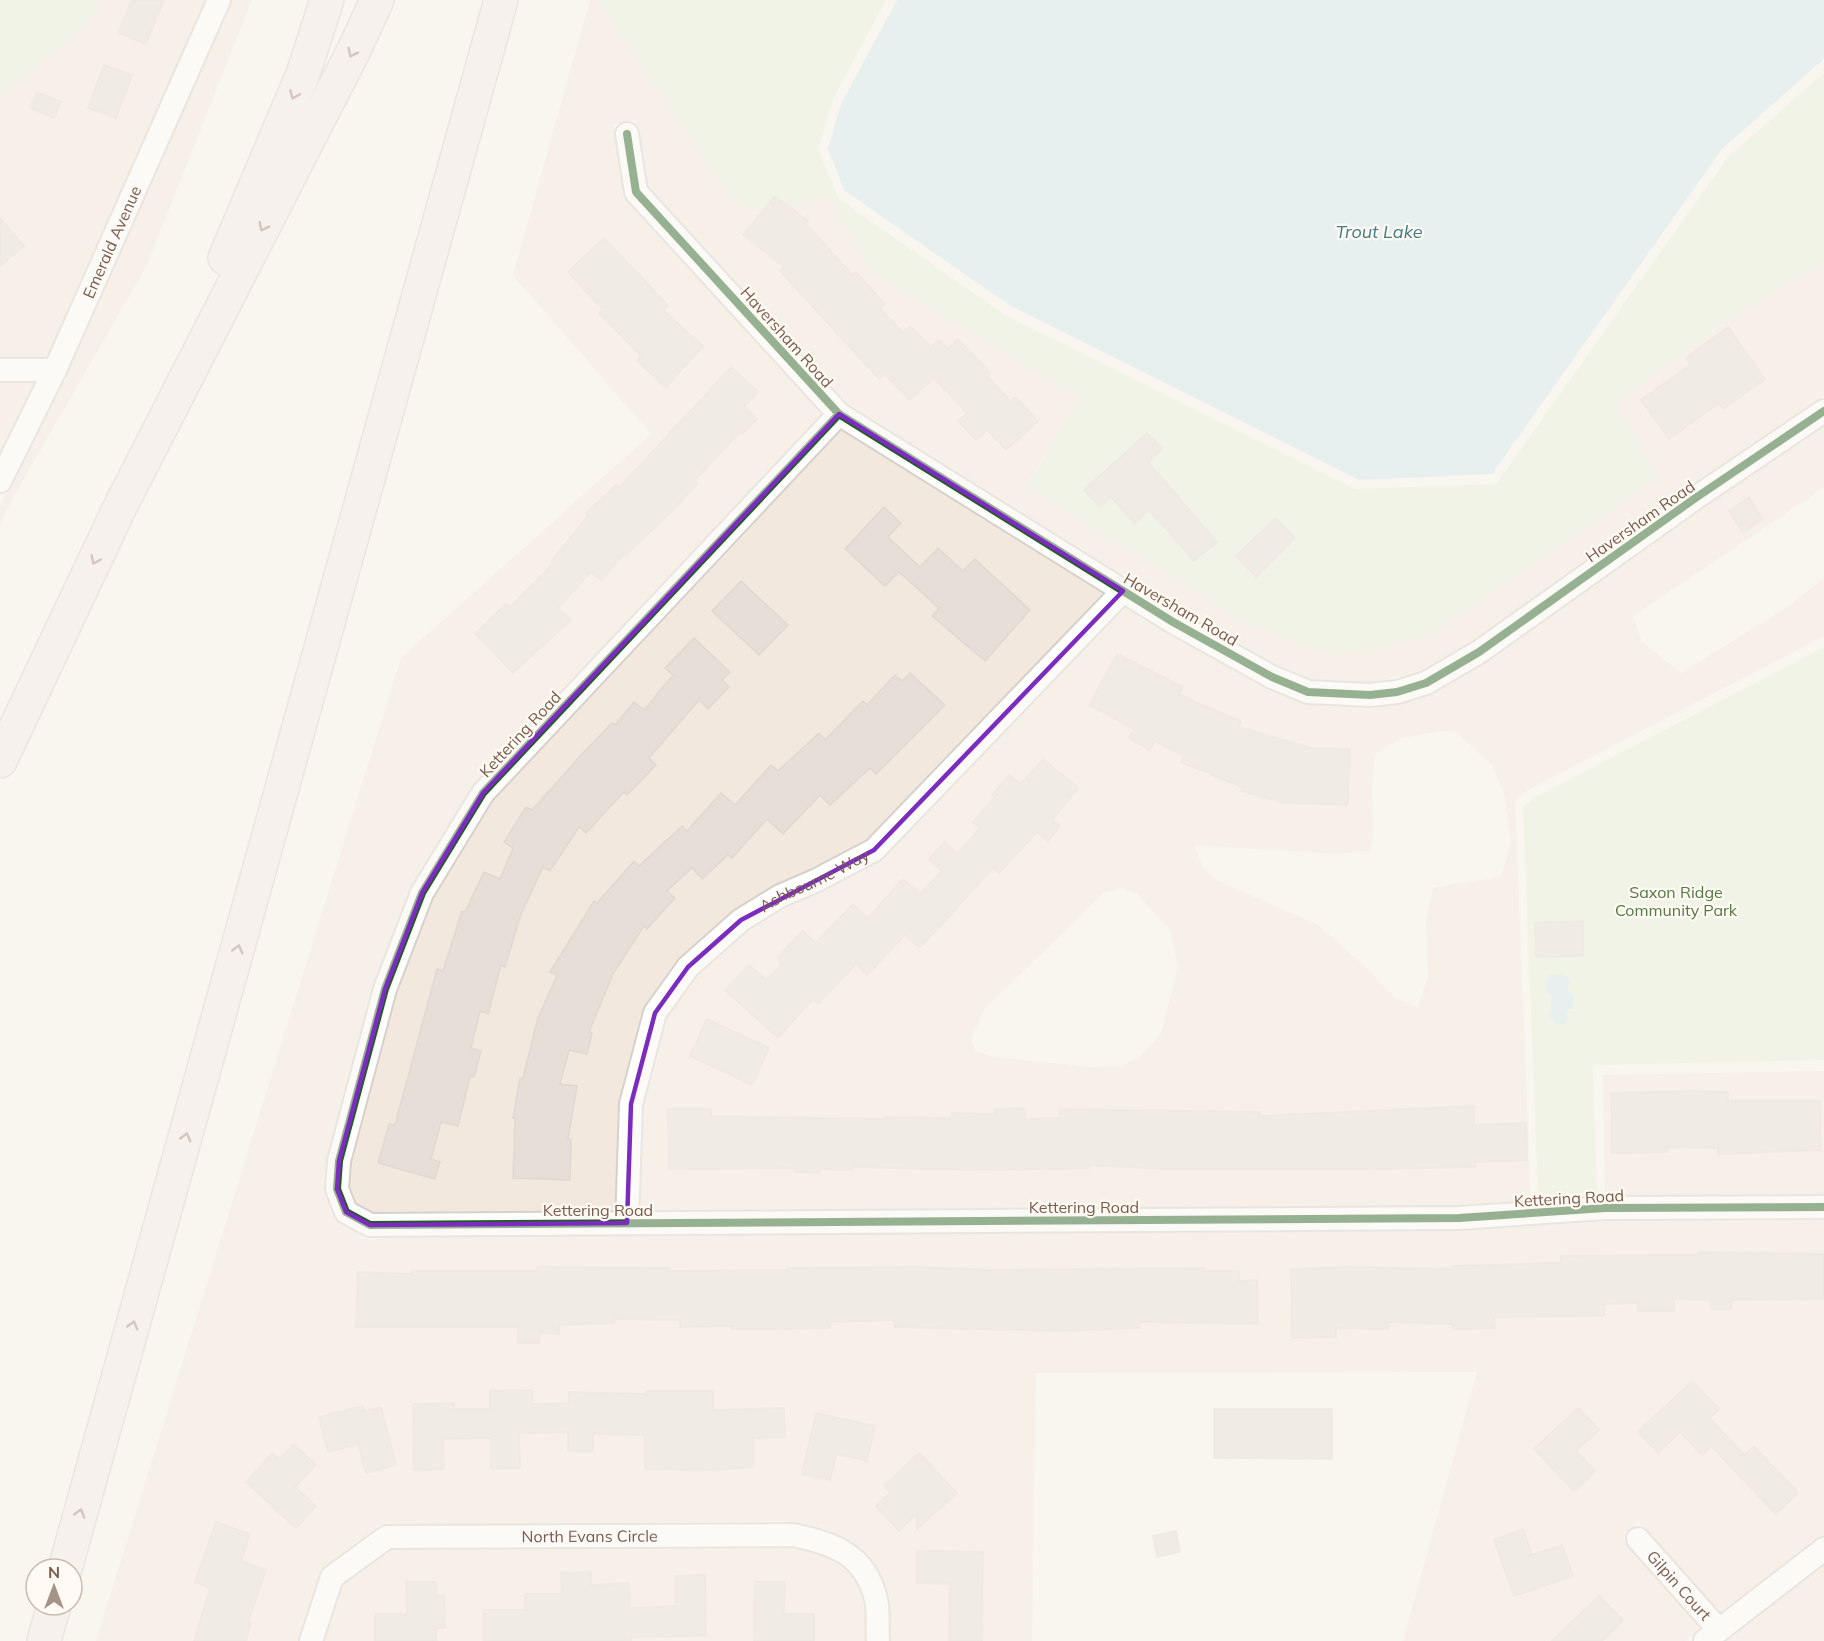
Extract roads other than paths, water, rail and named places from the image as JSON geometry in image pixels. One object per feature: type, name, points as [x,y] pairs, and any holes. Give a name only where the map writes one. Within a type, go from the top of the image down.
[{"type":"highway","points":[[120,507],[303,74],[327,0]]},
{"type":"highway","points":[[0,761],[120,507],[377,0]]},
{"type":"highway","points":[[67,1557],[501,0]]},
{"type":"highway","points":[[44,1641],[51,1617]]},
{"type":"street","name":"Emerald Avenue","points":[[0,481],[55,370],[219,0]]},
{"type":"street","name":"Haversham Road","points":[[627,134],[636,192],[840,414],[1123,591],[1262,671],[1308,692],[1370,695],[1397,692],[1426,683],[1479,652],[1694,499],[1824,411]]},
{"type":"street","points":[[0,370],[55,370]]},
{"type":"street","name":"Kettering Road","points":[[840,414],[483,793],[418,903],[385,989],[339,1161],[337,1189],[346,1212],[370,1225],[1459,1218],[1605,1208],[1824,1208]]},
{"type":"street","name":"Ashbourne Way","points":[[627,1223],[631,1104],[655,1013],[688,967],[741,920],[780,896],[817,880],[874,850],[1123,591]]},
{"type":"street","name":"North Evans Circle","points":[[311,1641],[332,1577],[387,1538],[793,1535],[824,1541],[848,1552],[864,1573],[876,1599],[878,1641]]},
{"type":"street","name":"Gilpin Court","points":[[1638,1539],[1712,1635]]},
{"type":"street","points":[[1712,1635],[1824,1549]]},
{"type":"water","name":"Trout Lake","points":[[897,0],[1824,0],[1824,59],[1722,149],[1492,474],[1359,480],[1009,305],[844,190],[828,149],[841,104]]},
{"type":"water","points":[[1564,974],[1569,979],[1568,992],[1573,994],[1573,1009],[1568,1009],[1566,1024],[1557,1024],[1549,1016],[1552,997],[1546,991],[1549,975]]},
{"type":"park label","name":"Saxon Ridge Community Park","points":[[1676,901]]}]
